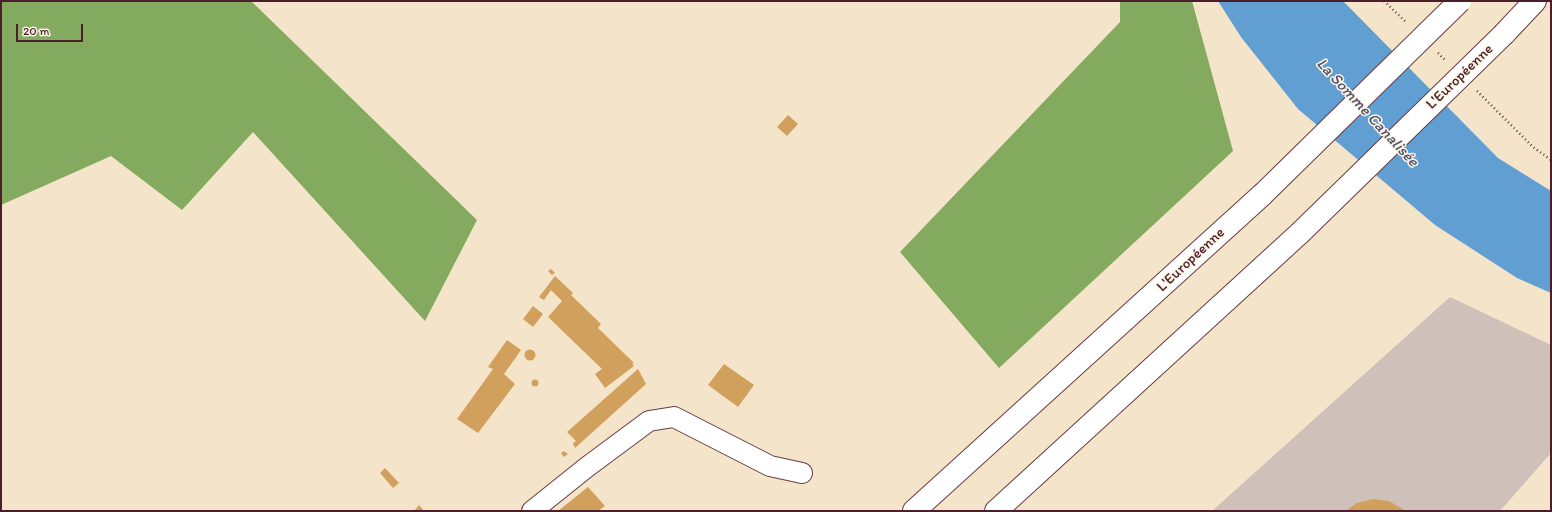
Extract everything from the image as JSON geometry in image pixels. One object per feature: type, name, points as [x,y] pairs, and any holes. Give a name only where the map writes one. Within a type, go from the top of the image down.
[{"type":"highway","name":"L'Européenne","points":[[914,511],[1263,194],[1460,1]]},
{"type":"highway","name":"L'Européenne","points":[[996,511],[1300,233],[1504,34],[1535,1]]},
{"type":"street","points":[[532,511],[587,467],[649,421],[674,417],[770,466],[802,473]]},
{"type":"shaded area","points":[[1450,297],[1551,345],[1551,453],[1500,511],[1212,511]]},
{"type":"green space","points":[[1,1],[251,1],[477,220],[425,321],[253,132],[182,210],[111,156],[1,205]]},
{"type":"green space","points":[[1120,1],[1192,1],[1233,151],[999,368],[900,252],[1120,22]]},
{"type":"water","name":"La Somme Canalisée","points":[[1218,1],[1343,1],[1498,158],[1551,191],[1551,293],[1517,278],[1435,225],[1298,109],[1241,37]]},
{"type":"building","points":[[788,115],[798,124],[787,136],[777,127]]},
{"type":"building","points":[[551,269],[555,273],[552,275],[548,271]]},
{"type":"building","points":[[555,276],[573,293],[571,295],[601,324],[598,328],[634,363],[632,364],[634,366],[605,388],[595,374],[602,369],[548,317],[562,301],[551,290],[544,300],[539,297]]},
{"type":"building","points":[[533,306],[543,314],[533,327],[523,319]]},
{"type":"building","points":[[507,340],[521,350],[504,374],[515,384],[478,433],[457,419],[493,369],[488,367]]},
{"type":"building","points":[[528,350],[532,350],[534,351],[534,359],[528,360],[525,357],[525,353]]},
{"type":"building","points":[[724,364],[754,385],[738,407],[708,385]]},
{"type":"building","points":[[638,369],[646,384],[575,448],[573,443],[576,441],[567,432]]},
{"type":"building","points":[[535,379],[539,383],[535,387],[531,383]]},
{"type":"building","points":[[564,451],[568,454],[564,457],[561,453]]},
{"type":"building","points":[[385,468],[399,483],[393,488],[380,473]]},
{"type":"building","points":[[588,487],[605,506],[598,511],[558,511]]},
{"type":"building","points":[[1373,499],[1389,501],[1406,511],[1345,511],[1357,503]]},
{"type":"building","points":[[419,505],[424,511],[414,511]]}]
